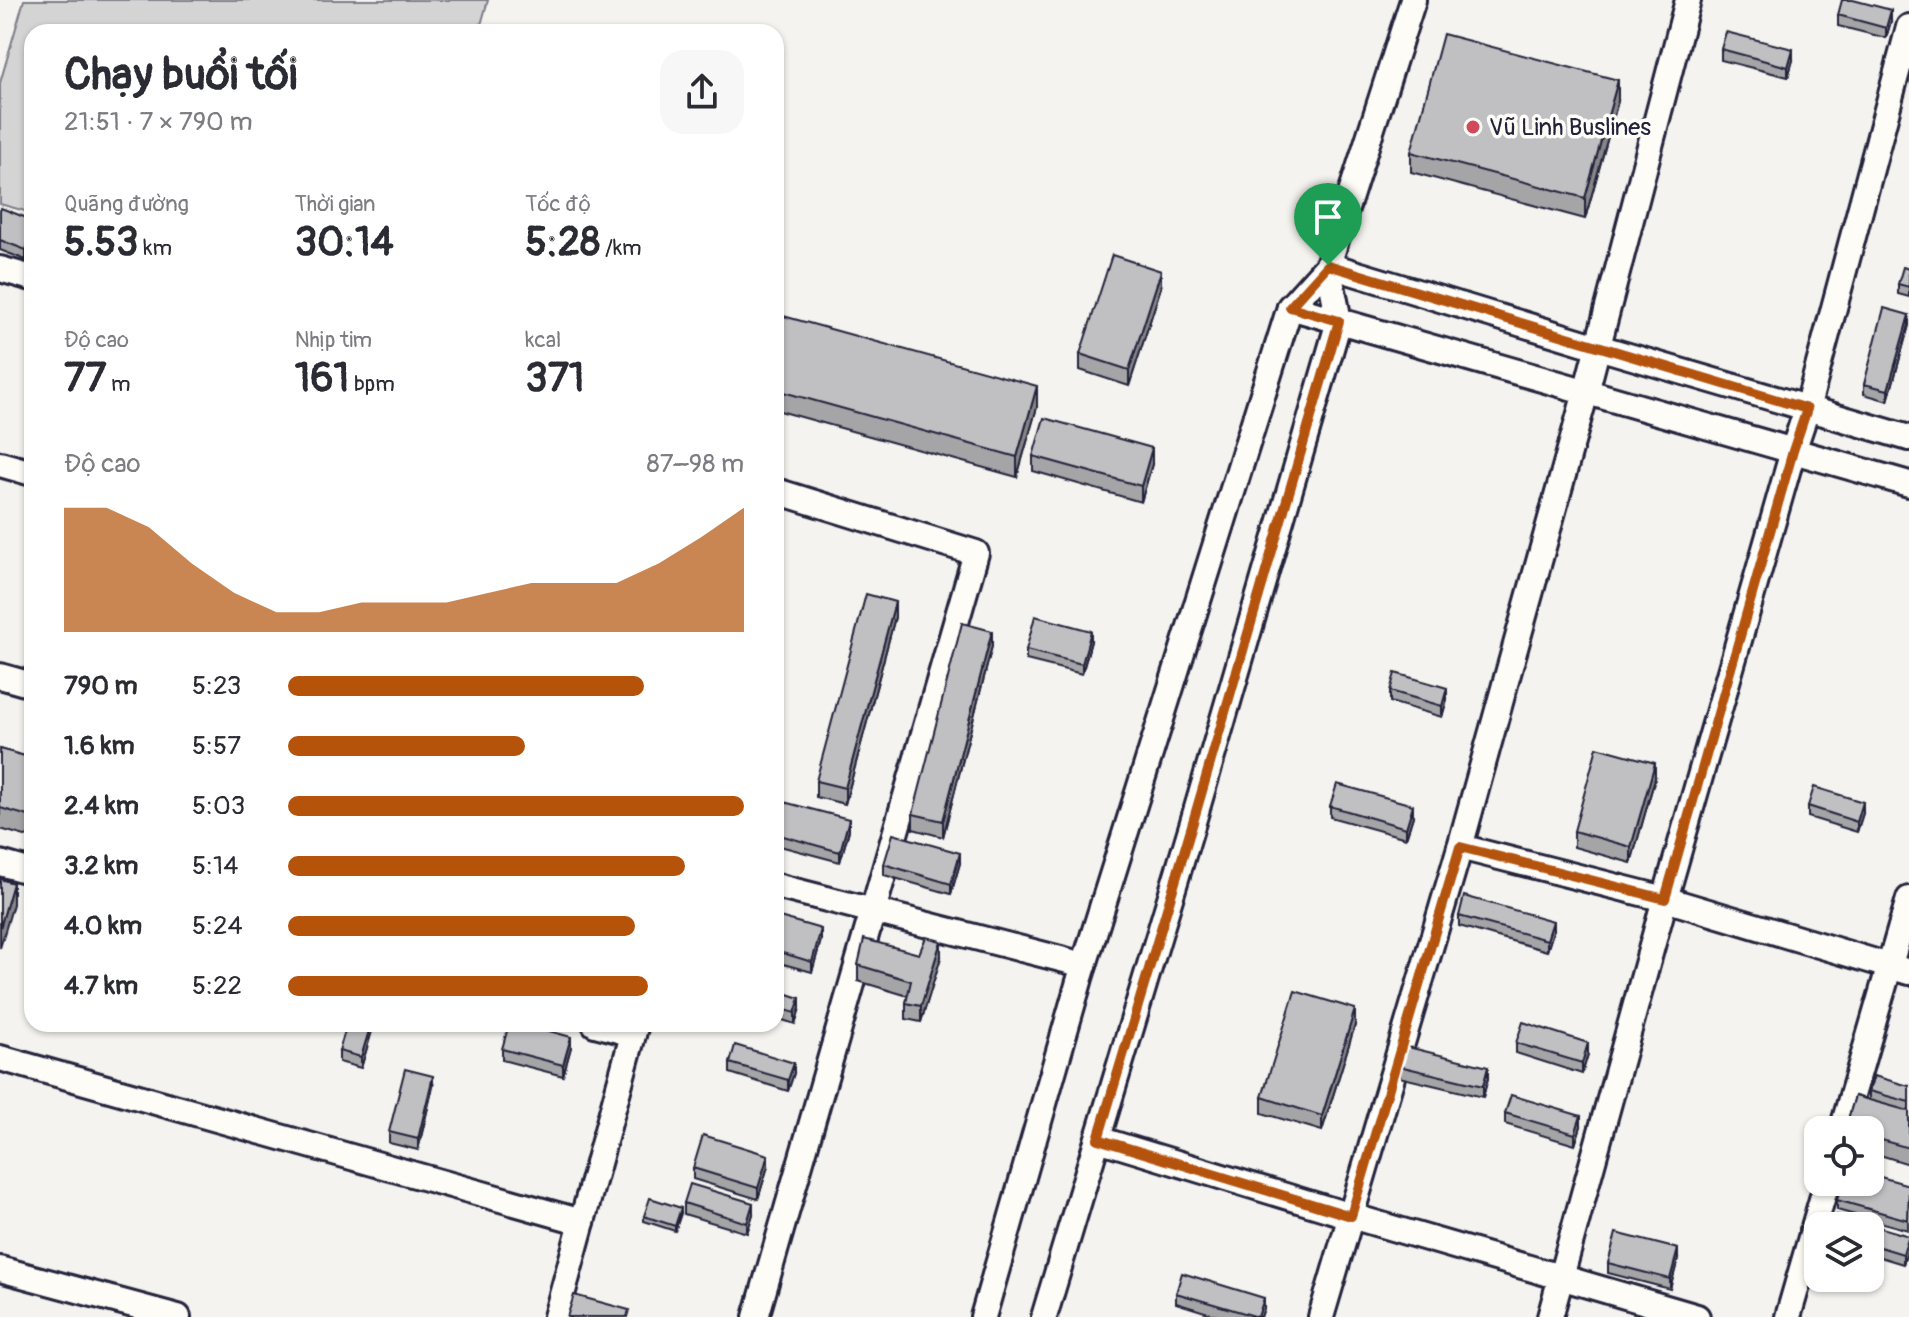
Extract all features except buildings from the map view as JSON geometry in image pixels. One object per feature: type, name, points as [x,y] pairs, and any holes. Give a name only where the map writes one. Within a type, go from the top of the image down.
[{"type":"street","points":[[983,1317],[1084,965],[1290,307],[1328,265],[1413,0]]},
{"type":"street","points":[[1321,1317],[1460,847],[1586,392],[1688,0]]},
{"type":"street","points":[[1550,1317],[1665,899],[1807,409],[1909,27]]},
{"type":"street","points":[[1044,1317],[1198,807],[1339,321],[1328,265]]},
{"type":"street","points":[[1328,265],[1909,438]]},
{"type":"street","points":[[0,269],[24,276]]},
{"type":"street","points":[[1290,307],[1909,484]]},
{"type":"street","points":[[0,464],[24,471]]},
{"type":"street","points":[[756,1317],[976,553],[784,501]]},
{"type":"street","points":[[0,676],[24,683]]},
{"type":"street","points":[[1460,847],[1665,899],[1899,969]]},
{"type":"street","points":[[0,863],[24,870]]},
{"type":"street","points":[[784,888],[1084,965]]},
{"type":"street","points":[[1847,1116],[1899,969],[1909,899]]},
{"type":"street","points":[[556,1317],[633,1032]]},
{"type":"street","points":[[0,1058],[582,1222]]},
{"type":"street","points":[[1098,1139],[1697,1317]]},
{"type":"street","points":[[1788,1317],[1823,1196]]},
{"type":"street","points":[[0,1269],[178,1317]]},
{"type":"shaded area","points":[[24,0],[488,0],[481,24],[24,24],[24,211],[0,204],[0,83]]},
{"type":"place","name":"Vũ Linh Buslines","points":[[1473,127]]},
{"type":"route","points":[[1328,265],[1807,409],[1665,899],[1460,847],[1351,1216],[1098,1139],[1339,321],[1290,307],[1328,265]]}]
